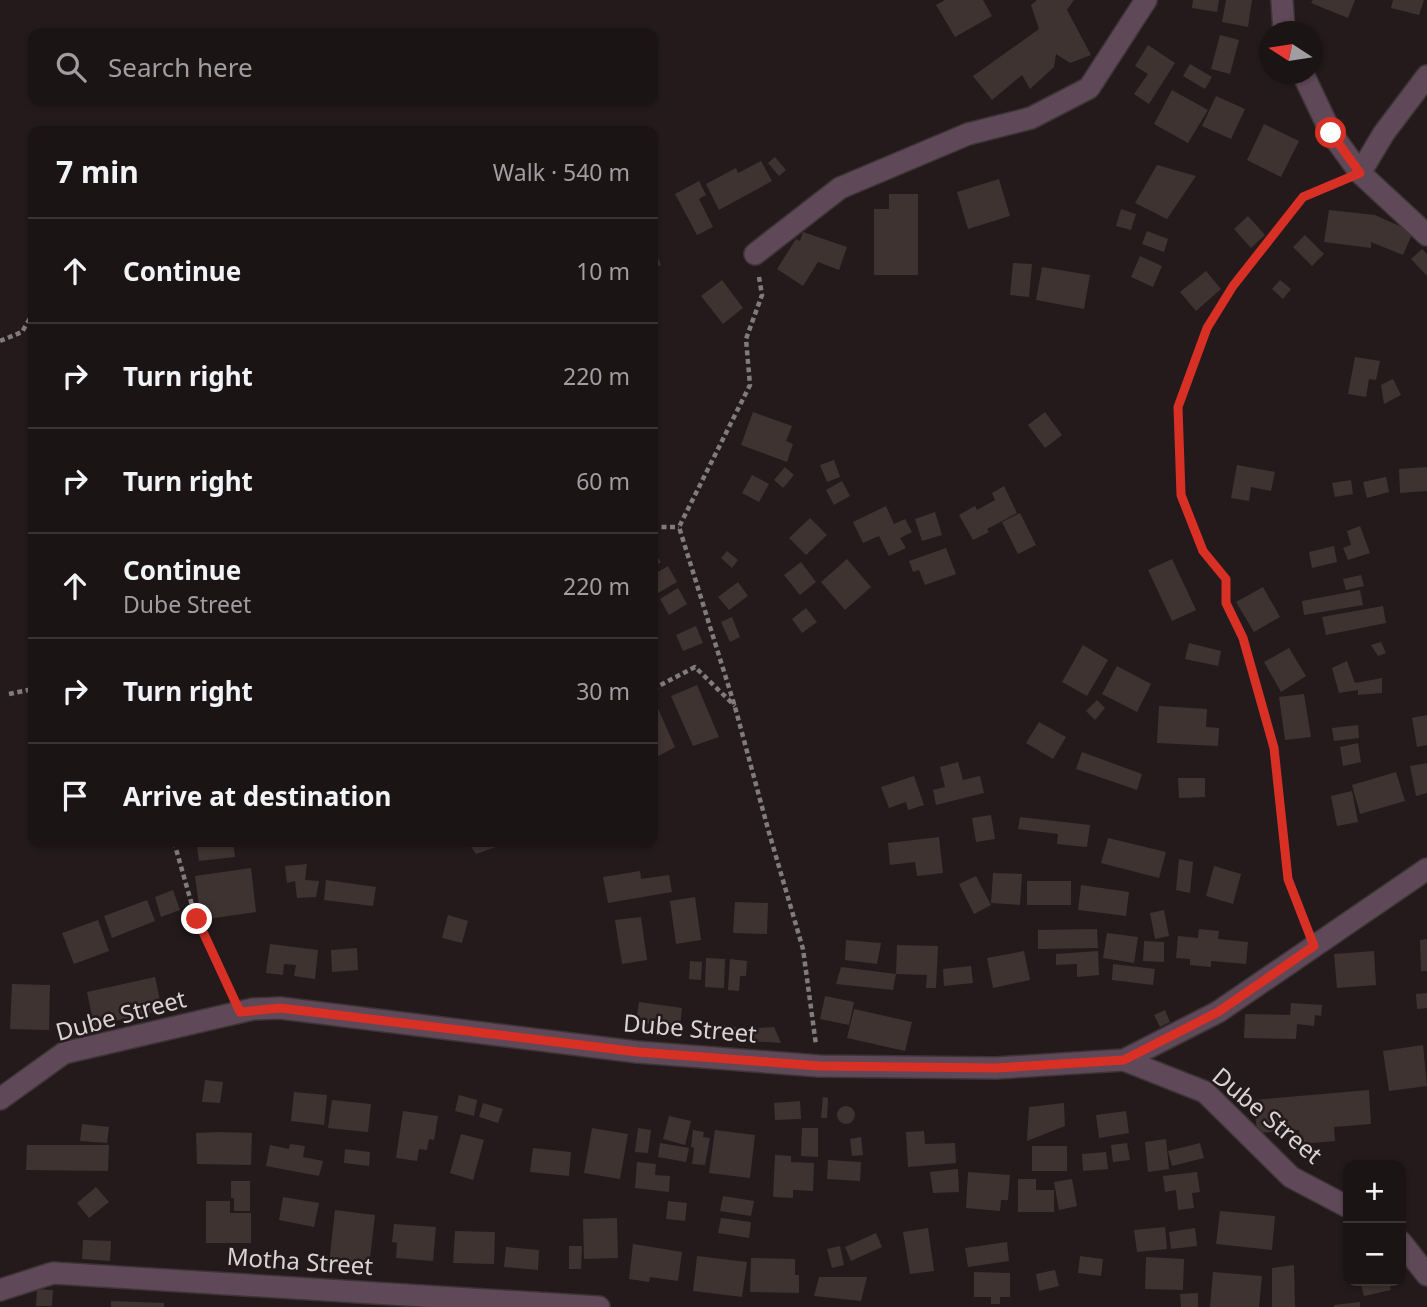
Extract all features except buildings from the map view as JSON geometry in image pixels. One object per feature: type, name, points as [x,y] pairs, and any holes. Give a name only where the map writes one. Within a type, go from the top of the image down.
[{"type":"street","points":[[755,254],[840,188],[968,134],[1031,118],[1089,88],[1146,0]]},
{"type":"street","points":[[1282,0],[1283,21]]},
{"type":"street","points":[[1360,173],[1384,133],[1427,76]]},
{"type":"street","points":[[1308,84],[1331,133],[1360,173],[1427,235]]},
{"type":"street","points":[[1124,1060],[1218,1012],[1427,869]]},
{"type":"street","name":"Dube Street","points":[[0,1099],[64,1053],[240,1012],[280,1008],[638,1052],[819,1066],[996,1068],[1124,1060],[1205,1092],[1291,1177],[1343,1204]]},
{"type":"street","points":[[1406,1248],[1427,1275]]},
{"type":"street","name":"Motha Street","points":[[0,1290],[53,1273],[599,1307]]},
{"type":"path","points":[[1314,946],[1288,879],[1274,748],[1243,638],[1226,603],[1226,579],[1203,551],[1181,495],[1178,407],[1207,328],[1233,286],[1303,197],[1360,173]]},
{"type":"path","points":[[755,254],[762,295],[746,339],[750,385],[679,527],[735,707],[803,949],[819,1066]]},
{"type":"path","points":[[0,341],[22,332],[28,322]]},
{"type":"path","points":[[658,527],[679,527]]},
{"type":"path","points":[[658,686],[695,667],[735,707]]},
{"type":"path","points":[[9,694],[28,690]]},
{"type":"path","points":[[175,847],[197,919],[240,1012]]},
{"type":"route","points":[[197,919],[240,1012],[280,1008],[638,1052],[819,1066],[996,1068],[1124,1060],[1218,1012],[1314,946],[1288,879],[1274,748],[1243,638],[1226,603],[1226,579],[1203,551],[1181,495],[1178,407],[1207,328],[1233,286],[1303,197],[1360,173],[1331,133]]}]
